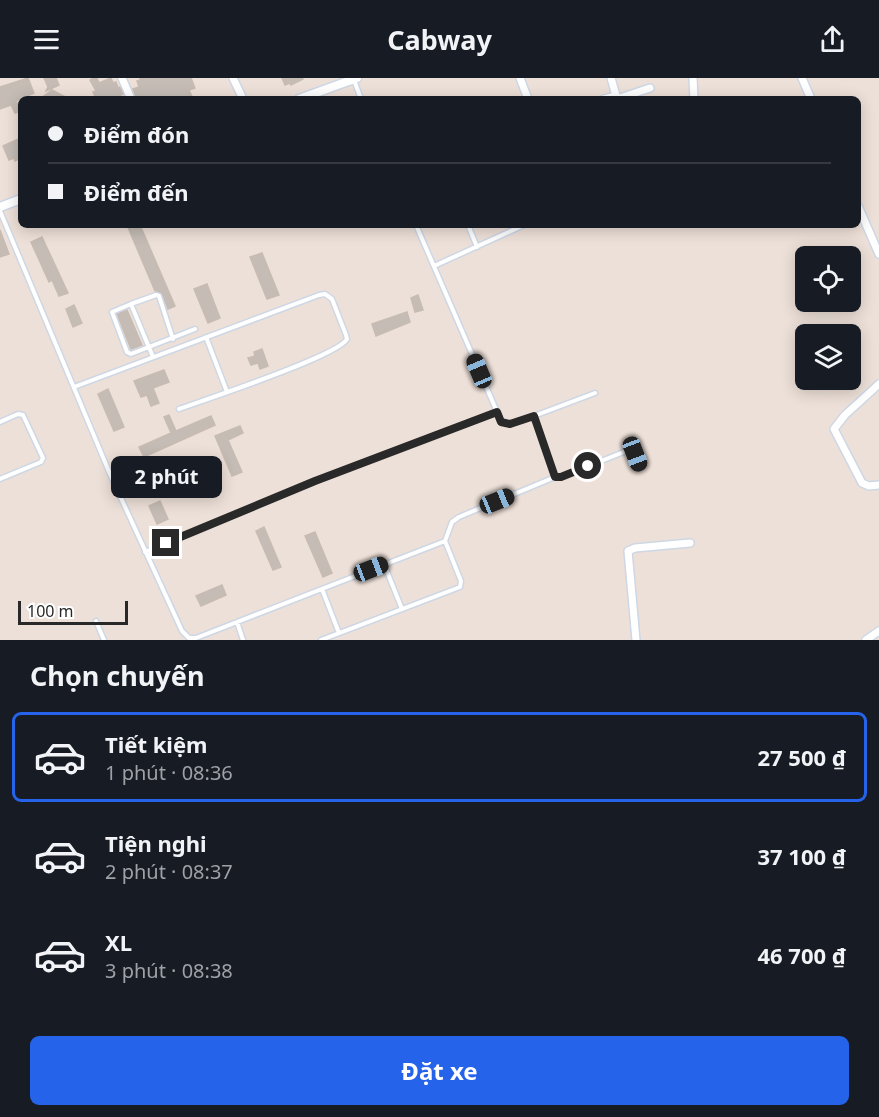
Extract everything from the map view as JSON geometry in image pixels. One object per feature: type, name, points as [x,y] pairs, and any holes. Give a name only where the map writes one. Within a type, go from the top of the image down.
[{"type":"street","points":[[122,78],[130,96]]},
{"type":"street","points":[[233,78],[242,96]]},
{"type":"street","points":[[520,78],[527,96]]},
{"type":"street","points":[[611,78],[616,96]]},
{"type":"street","points":[[693,78],[694,96]]},
{"type":"street","points":[[802,78],[810,96]]},
{"type":"street","points":[[305,96],[331,82],[355,79]]},
{"type":"street","points":[[624,96],[650,88]]},
{"type":"street","points":[[0,209],[18,201]]},
{"type":"street","points":[[861,213],[879,254]]},
{"type":"street","points":[[879,384],[845,415],[834,429],[862,483],[869,486],[879,485]]},
{"type":"street","points":[[636,640],[628,551],[635,548],[690,543]]},
{"type":"street","points":[[866,640],[879,631]]},
{"type":"lane","points":[[355,79],[360,96]]},
{"type":"lane","points":[[0,209],[145,552],[182,631],[189,638],[196,638],[445,541],[456,519],[555,477],[564,476],[631,449],[640,468]]},
{"type":"lane","points":[[417,228],[501,422],[510,424],[595,393]]},
{"type":"lane","points":[[469,228],[477,247]]},
{"type":"lane","points":[[434,266],[518,228]]},
{"type":"lane","points":[[74,387],[319,295],[325,294],[332,299],[347,339],[342,346],[304,363],[178,409]]},
{"type":"lane","points":[[173,339],[159,296],[156,295],[112,312],[127,352],[131,354],[173,339],[195,329]]},
{"type":"lane","points":[[131,304],[153,357]]},
{"type":"lane","points":[[206,338],[227,392]]},
{"type":"lane","points":[[145,552],[315,481],[497,412]]},
{"type":"lane","points":[[0,422],[18,414],[23,415],[43,458],[41,462],[0,479]]},
{"type":"lane","points":[[534,416],[555,477]]},
{"type":"lane","points":[[321,640],[460,587],[461,581],[445,541]]},
{"type":"lane","points":[[384,564],[402,609]]},
{"type":"lane","points":[[322,588],[339,633]]},
{"type":"lane","points":[[96,621],[104,640]]},
{"type":"lane","points":[[237,622],[243,640]]},
{"type":"building","points":[[28,78],[34,93],[18,96],[16,101],[18,112],[15,113],[11,105],[0,109],[0,87]]},
{"type":"building","points":[[44,78],[56,78],[59,85],[46,91],[48,87]]},
{"type":"building","points":[[97,78],[99,83],[111,78],[123,94],[95,96],[93,92],[96,91],[90,80]]},
{"type":"building","points":[[140,78],[191,78],[195,88],[189,90],[192,96],[136,96],[133,89],[139,87],[137,81]]},
{"type":"building","points":[[282,78],[303,79],[291,85],[290,83],[285,85]]},
{"type":"building","points":[[52,90],[63,96],[44,96]]},
{"type":"building","points":[[18,139],[18,160],[9,160],[3,146]]},
{"type":"building","points":[[128,228],[141,228],[175,306],[168,309],[162,294],[155,291]]},
{"type":"building","points":[[0,230],[9,254],[0,257]]},
{"type":"building","points":[[42,237],[68,293],[59,296],[52,280],[49,282],[31,242]]},
{"type":"building","points":[[262,253],[279,295],[267,299],[250,257]]},
{"type":"building","points":[[207,284],[220,318],[208,323],[194,289]]},
{"type":"building","points":[[418,295],[423,310],[415,312],[411,298]]},
{"type":"building","points":[[74,305],[82,323],[73,327],[66,309]]},
{"type":"building","points":[[127,310],[142,345],[131,349],[117,314]]},
{"type":"building","points":[[407,312],[410,322],[376,336],[372,324]]},
{"type":"building","points":[[262,349],[268,366],[260,369],[258,363],[251,365],[248,358],[255,356],[254,352]]},
{"type":"building","points":[[164,370],[169,382],[153,388],[159,403],[151,406],[147,395],[141,397],[134,381]]},
{"type":"building","points":[[108,389],[124,427],[114,431],[98,394]]},
{"type":"building","points":[[169,415],[176,431],[211,416],[215,425],[144,457],[139,447],[171,433],[164,417]]},
{"type":"building","points":[[240,426],[243,433],[228,440],[242,472],[232,476],[215,436]]},
{"type":"building","points":[[160,501],[168,519],[157,524],[149,506]]},
{"type":"building","points":[[264,527],[281,567],[273,570],[256,531]]},
{"type":"building","points":[[315,532],[332,573],[323,577],[305,536]]},
{"type":"building","points":[[222,585],[226,595],[201,606],[196,596]]},
{"type":"route","points":[[166,543],[315,481],[497,412],[501,422],[510,424],[534,416],[555,477],[561,477],[588,466]]}]
